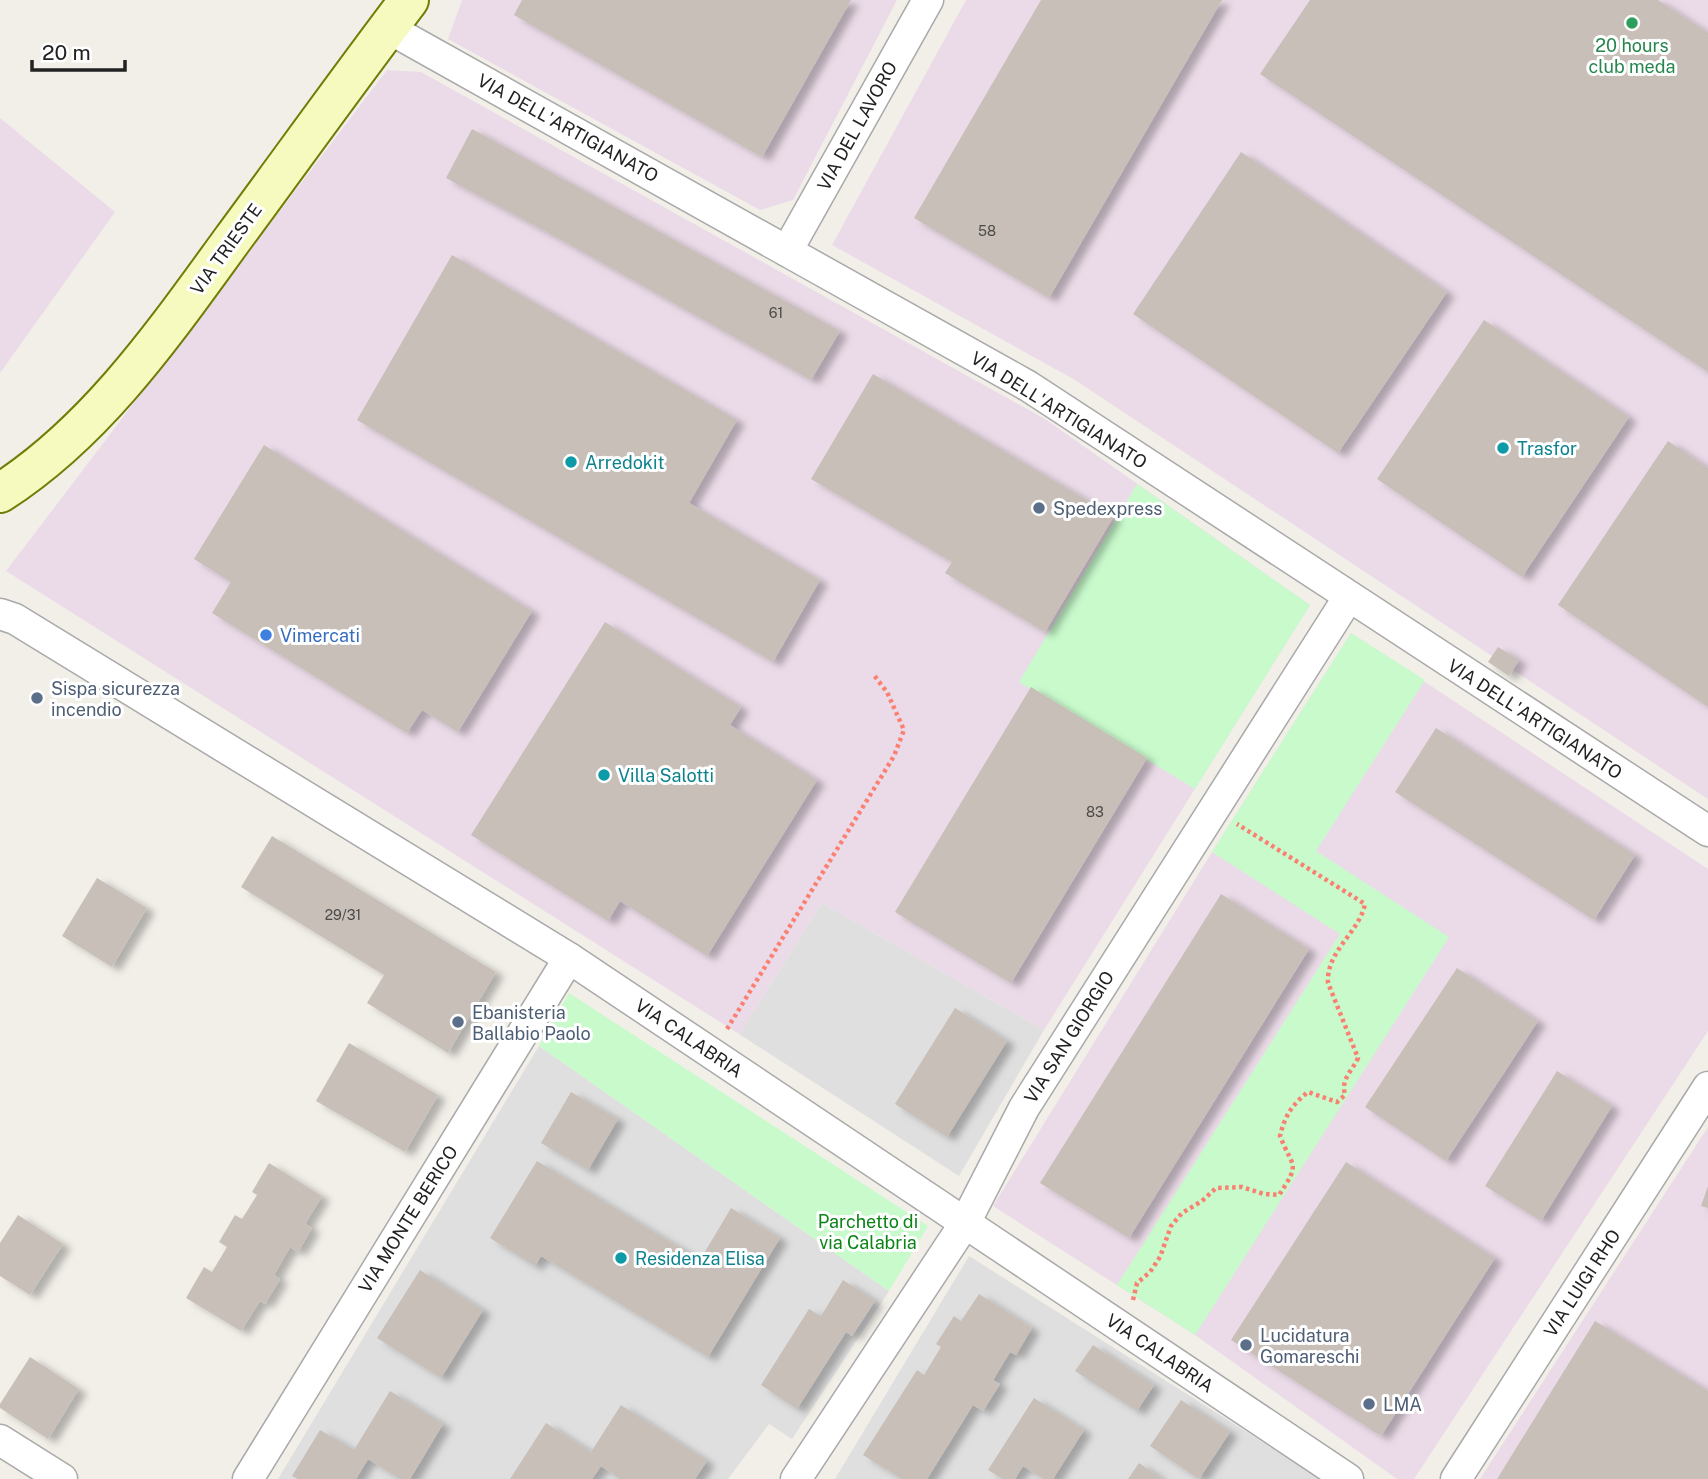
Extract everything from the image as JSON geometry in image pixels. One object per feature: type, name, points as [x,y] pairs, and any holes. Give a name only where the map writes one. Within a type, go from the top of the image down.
[{"type":"street","name":"VIA DEL LAVORO","points":[[787,251],[928,0]]},
{"type":"street","name":"VIA DELL'ARTIGIANATO","points":[[398,14],[787,251],[1028,386],[1348,598],[1708,831]]},
{"type":"street","name":"VIA TRIESTE","points":[[11,486],[80,431],[170,324],[398,14]]},
{"type":"street","points":[[0,516],[11,486]]},
{"type":"street","name":"VIA SAN GIORGIO","points":[[796,1479],[965,1223],[1024,1108],[1348,598]]},
{"type":"street","name":"VIA CALABRIA","points":[[5,611],[569,958],[1349,1479]]},
{"type":"street","name":"VIA MONTE BERICO","points":[[248,1479],[569,958]]},
{"type":"street","name":"VIA LUIGI RHO","points":[[1456,1479],[1708,1087]]},
{"type":"street","points":[[0,1440],[62,1479]]},
{"type":"path","points":[[712,1054],[894,756],[904,730],[887,692],[873,674]]},
{"type":"path","points":[[1116,1324],[1135,1296],[1137,1283],[1150,1272],[1160,1257],[1171,1226],[1182,1213],[1216,1188],[1242,1187],[1264,1195],[1279,1195],[1293,1174],[1295,1165],[1280,1136],[1284,1117],[1295,1102],[1308,1092],[1337,1102],[1345,1095],[1342,1085],[1346,1074],[1358,1058],[1328,983],[1327,970],[1345,940],[1362,919],[1365,904],[1214,809]]},
{"type":"shaded area","points":[[462,0],[897,0],[793,200],[760,210],[448,39]]},
{"type":"shaded area","points":[[966,0],[1708,0],[1708,799],[1075,380],[832,245]]},
{"type":"shaded area","points":[[387,70],[421,72],[1045,419],[1310,605],[1044,1030],[822,903],[739,1034],[6,571]]},
{"type":"shaded area","points":[[0,118],[115,212],[0,373]]},
{"type":"shaded area","points":[[1351,633],[1708,869],[1708,1031],[1414,1479],[1397,1479],[1195,1335],[993,1206]]},
{"type":"shaded area","points":[[822,903],[1044,1030],[959,1176],[739,1034]]},
{"type":"shaded area","points":[[539,1046],[889,1291],[792,1439],[769,1424],[728,1479],[278,1479]]},
{"type":"shaded area","points":[[1708,1127],[1708,1479],[1480,1479]]},
{"type":"shaded area","points":[[969,1256],[1321,1479],[835,1479]]},
{"type":"green space","points":[[1137,484],[1310,605],[1195,789],[1019,682]]},
{"type":"green space","points":[[1351,633],[1425,680],[1316,851],[1449,937],[1195,1335],[1117,1285],[1340,934],[1212,852]]},
{"type":"green space","name":"Parchetto di via Calabria","points":[[569,993],[928,1226],[889,1291],[539,1046]]},
{"type":"building","points":[[522,0],[851,0],[762,157],[514,15]]},
{"type":"building","points":[[1041,0],[1222,0],[1049,298],[914,218]]},
{"type":"building","points":[[1310,0],[1658,0],[1708,33],[1708,372],[1260,74]]},
{"type":"building","points":[[472,129],[840,331],[811,380],[446,178]]},
{"type":"building","points":[[1241,152],[1447,292],[1338,453],[1133,314]]},
{"type":"building","name":"Arredokit","points":[[452,255],[737,420],[689,503],[820,580],[773,662],[357,420]]},
{"type":"building","name":"Trasfor","points":[[1484,320],[1629,417],[1522,577],[1377,479]]},
{"type":"building","points":[[873,374],[1114,516],[1045,632],[945,573],[952,562],[811,479]]},
{"type":"building","points":[[1668,441],[1708,468],[1708,707],[1558,605]]},
{"type":"building","points":[[264,445],[532,611],[458,732],[422,710],[407,733],[212,613],[231,582],[194,559]]},
{"type":"building","name":"Villa Salotti","points":[[605,622],[741,707],[730,725],[817,780],[707,956],[620,901],[608,921],[471,835]]},
{"type":"building","points":[[1498,647],[1519,660],[1509,676],[1488,662]]},
{"type":"building","points":[[1031,687],[1147,758],[1011,983],[895,912]]},
{"type":"building","points":[[1436,728],[1635,855],[1594,920],[1395,792]]},
{"type":"building","points":[[272,836],[496,972],[448,1053],[367,1003],[384,975],[241,887]]},
{"type":"building","points":[[97,878],[147,908],[112,967],[62,936]]},
{"type":"building","points":[[1221,894],[1309,949],[1129,1238],[1040,1183]]},
{"type":"building","points":[[1457,968],[1538,1021],[1446,1161],[1365,1107]]},
{"type":"building","points":[[955,1008],[1007,1041],[947,1137],[895,1104]]},
{"type":"building","points":[[349,1043],[438,1095],[405,1152],[316,1101]]},
{"type":"building","points":[[1557,1071],[1612,1106],[1541,1221],[1485,1186]]},
{"type":"building","points":[[571,1092],[618,1119],[588,1170],[541,1143]]},
{"type":"building","name":"Residenza Elisa","points":[[537,1161],[700,1260],[731,1208],[780,1238],[708,1357],[541,1256],[535,1266],[490,1238]]},
{"type":"building","points":[[1346,1162],[1495,1258],[1381,1436],[1231,1340]]},
{"type":"building","points":[[269,1163],[322,1196],[305,1224],[312,1228],[298,1252],[290,1247],[274,1275],[280,1279],[265,1304],[260,1301],[241,1331],[186,1298],[204,1267],[212,1272],[227,1247],[219,1242],[235,1215],[242,1219],[257,1195],[252,1192]]},
{"type":"building","points":[[1708,1186],[1708,1208],[1701,1206]]},
{"type":"building","points":[[18,1215],[63,1244],[30,1295],[0,1276],[0,1243]]},
{"type":"building","points":[[420,1270],[483,1310],[441,1378],[377,1338]]},
{"type":"building","points":[[843,1280],[875,1301],[852,1336],[846,1332],[797,1409],[761,1385],[809,1309],[821,1316]]},
{"type":"building","points":[[979,1294],[1032,1328],[1016,1355],[1010,1352],[993,1380],[1000,1384],[983,1411],[973,1405],[927,1479],[902,1479],[863,1455],[917,1370],[924,1375],[941,1347],[936,1344],[954,1316],[961,1321]]},
{"type":"building","points":[[1595,1321],[1708,1391],[1708,1479],[1497,1479]]},
{"type":"building","points":[[1093,1345],[1154,1385],[1137,1411],[1075,1371]]},
{"type":"building","points":[[30,1357],[79,1389],[48,1439],[0,1408]]},
{"type":"building","points":[[390,1391],[443,1424],[410,1479],[400,1479],[368,1459],[356,1479],[298,1479],[292,1476],[320,1430],[354,1450]]},
{"type":"building","points":[[1034,1398],[1084,1430],[1053,1479],[1044,1479],[1023,1466],[1015,1479],[1003,1479],[988,1470]]},
{"type":"building","points":[[1181,1400],[1230,1432],[1199,1479],[1150,1446]]},
{"type":"building","points":[[621,1405],[707,1461],[695,1479],[620,1479],[601,1466],[592,1479],[510,1479],[546,1423],[591,1452]]},
{"type":"building","points":[[1139,1463],[1162,1479],[1128,1479]]},
{"type":"place","name":"20 hours club meda","points":[[1632,23]]},
{"type":"place","name":"Trasfor","points":[[1503,448]]},
{"type":"place","name":"Arredokit","points":[[571,462]]},
{"type":"place","name":"Spedexpress","points":[[1039,508]]},
{"type":"place","name":"Vimercati","points":[[266,635]]},
{"type":"place","name":"Sispa sicurezza incendio","points":[[37,698]]},
{"type":"place","name":"Villa Salotti","points":[[604,775]]},
{"type":"place","name":"Ebanisteria Ballabio Paolo","points":[[458,1022]]},
{"type":"place","name":"Residenza Elisa","points":[[621,1258]]},
{"type":"place","name":"Lucidatura Gomareschi","points":[[1246,1345]]},
{"type":"place","name":"LMA","points":[[1369,1404]]}]
